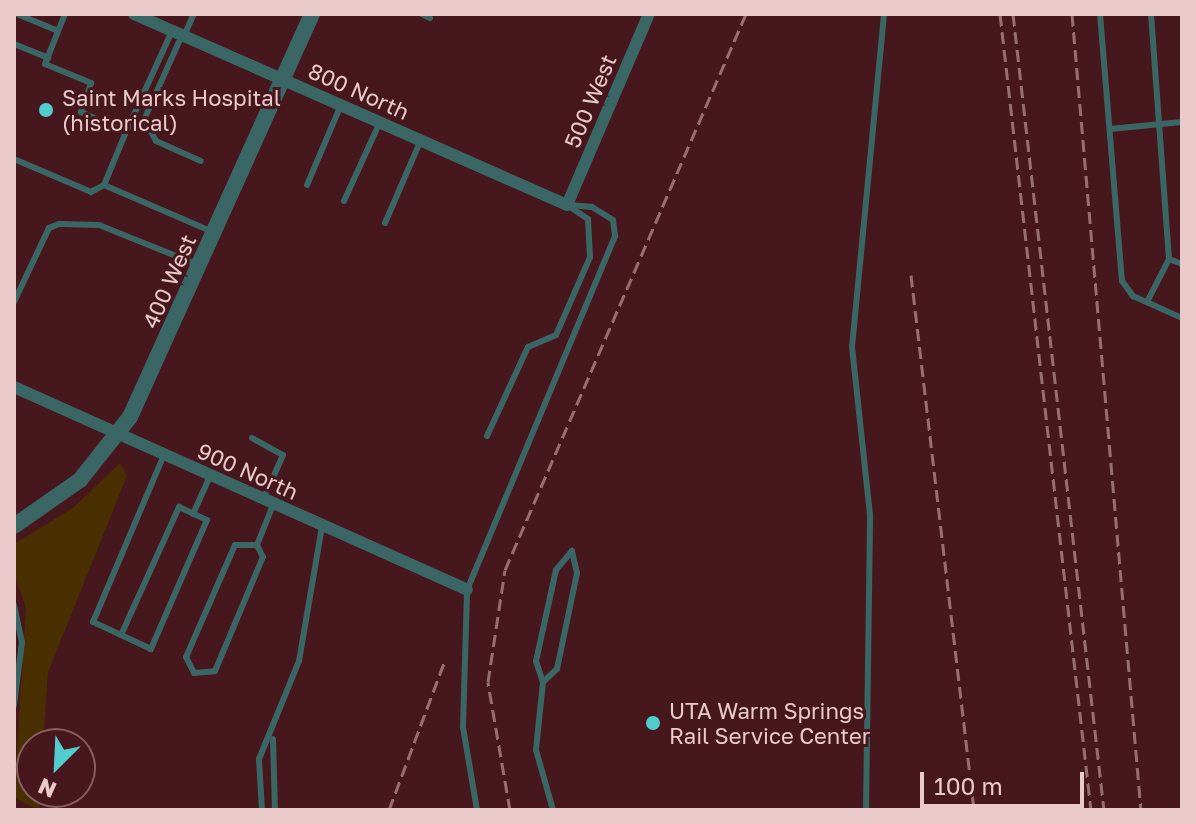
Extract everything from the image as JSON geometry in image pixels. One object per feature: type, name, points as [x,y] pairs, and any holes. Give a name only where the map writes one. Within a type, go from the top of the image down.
[{"type":"street","name":"800 North","points":[[134,14],[567,205]]},
{"type":"street","name":"400 West","points":[[14,526],[80,480],[118,434],[200,265],[312,14]]},
{"type":"street","name":"500 West","points":[[567,205],[649,14]]},
{"type":"street","name":"900 North","points":[[14,387],[467,590]]},
{"type":"lane","points":[[17,14],[58,31]]},
{"type":"lane","points":[[65,14],[45,64],[91,83],[81,112],[126,132]]},
{"type":"lane","points":[[14,159],[91,192],[104,185],[126,132],[179,34],[194,14]]},
{"type":"lane","points":[[422,14],[430,18]]},
{"type":"lane","points":[[1100,14],[1122,281],[1147,302],[1182,318]]},
{"type":"lane","points":[[1147,302],[1169,259],[1151,14]]},
{"type":"lane","points":[[866,810],[870,515],[852,347],[884,16]]},
{"type":"lane","points":[[179,34],[144,120],[156,141],[201,161]]},
{"type":"lane","points":[[14,44],[48,58]]},
{"type":"lane","points":[[307,185],[341,105]]},
{"type":"lane","points":[[344,201],[380,122]]},
{"type":"lane","points":[[1110,129],[1182,122]]},
{"type":"lane","points":[[385,223],[421,140]]},
{"type":"lane","points":[[104,185],[214,233]]},
{"type":"lane","points":[[487,436],[528,347],[556,335],[590,257],[588,219],[567,205]]},
{"type":"lane","points":[[477,810],[464,740],[467,590],[615,236],[613,220],[592,207],[567,205]]},
{"type":"lane","points":[[14,302],[49,228],[59,224],[99,225],[200,265]]},
{"type":"lane","points":[[1169,259],[1182,264]]},
{"type":"lane","points":[[252,438],[283,455],[257,545],[263,557],[215,671],[194,673],[186,657],[235,545],[257,545]]},
{"type":"lane","points":[[121,635],[179,507],[207,520],[151,649],[93,622],[164,455]]},
{"type":"lane","points":[[193,514],[210,476]]},
{"type":"lane","points":[[262,810],[259,759],[273,736],[299,661],[322,527]]},
{"type":"lane","points":[[543,682],[557,669],[577,573],[572,551],[552,585],[536,661],[543,682],[536,750],[553,810]]},
{"type":"lane","points":[[14,605],[22,642],[14,705]]},
{"type":"lane","points":[[273,736],[275,810]]},
{"type":"shaded area","points":[[120,463],[127,476],[48,672],[44,728],[18,728],[26,608],[14,575],[14,544],[73,508]]},
{"type":"railway","points":[[510,810],[488,682],[505,570],[746,14]]},
{"type":"railway","points":[[1000,14],[1091,810]]},
{"type":"railway","points":[[1013,14],[1104,810]]},
{"type":"railway","points":[[1072,14],[1141,810]]},
{"type":"railway","points":[[911,275],[974,810]]},
{"type":"railway","points":[[389,810],[445,660]]},
{"type":"place","name":"Saint Marks Hospital (historical)","points":[[46,110]]},
{"type":"place","name":"UTA Warm Springs Rail Service Center","points":[[653,723]]}]
